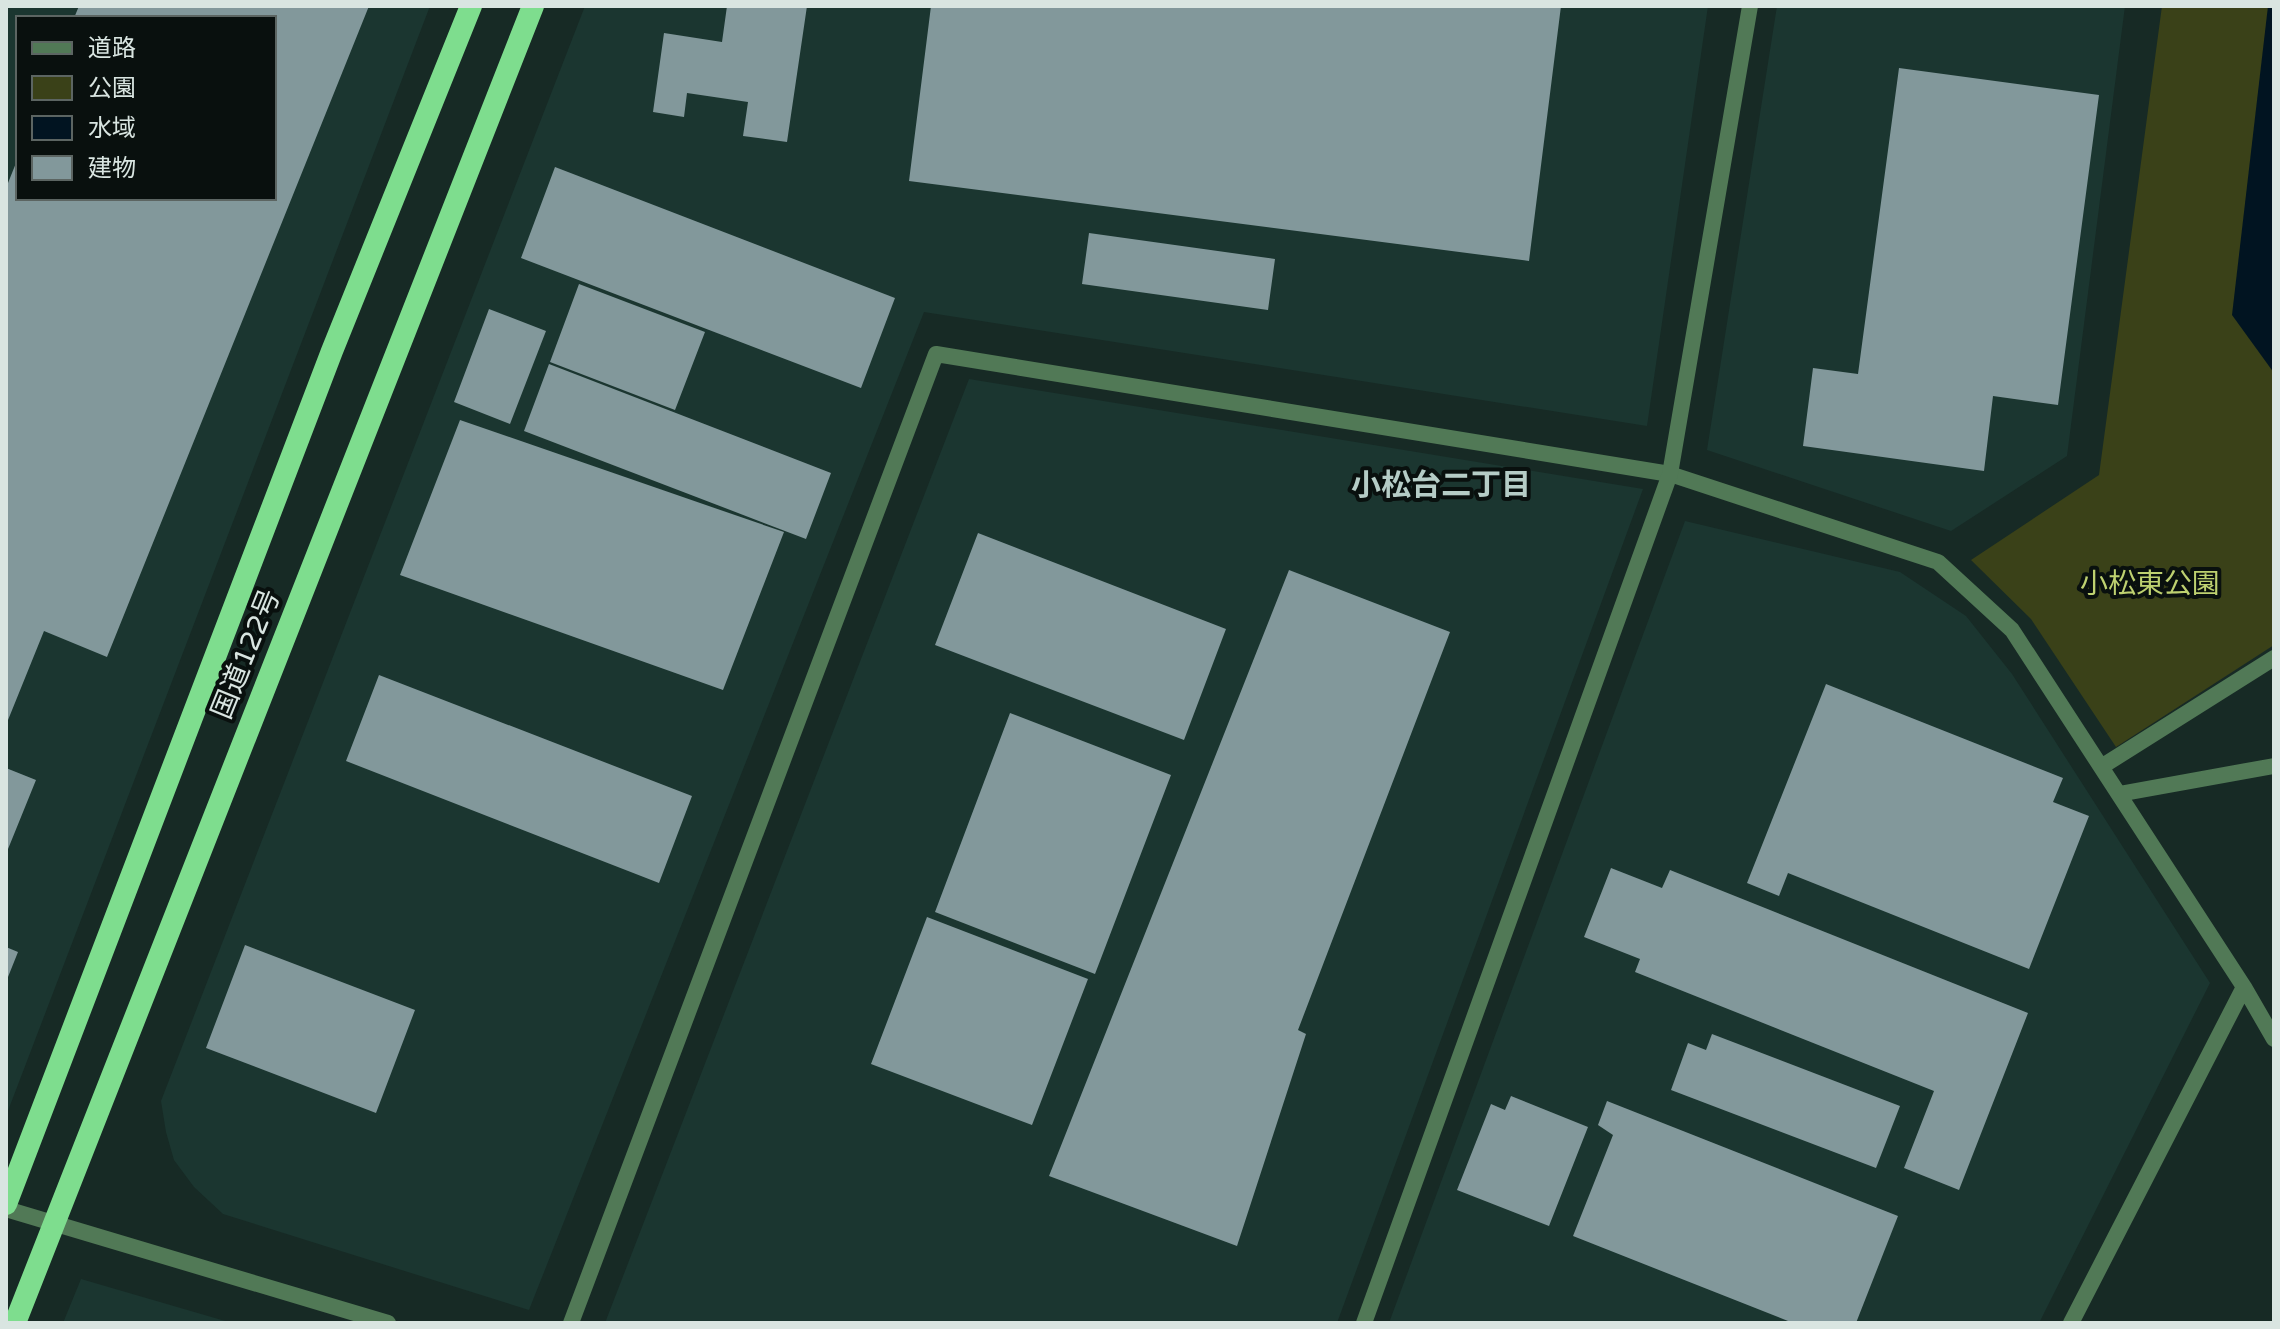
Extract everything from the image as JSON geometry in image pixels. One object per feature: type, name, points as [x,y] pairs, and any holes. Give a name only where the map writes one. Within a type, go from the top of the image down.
[{"type":"highway","name":"国道122号","points":[[6,1207],[332,351],[471,6]]},
{"type":"highway","name":"国道122号","points":[[15,1323],[533,6]]},
{"type":"street","points":[[1364,1323],[1670,474],[1750,6]]},
{"type":"street","points":[[571,1323],[936,354],[1670,474],[1938,562],[2012,630],[2244,987],[2274,1039]]},
{"type":"street","points":[[2101,767],[2274,658]]},
{"type":"street","points":[[2119,794],[2274,766]]},
{"type":"street","points":[[2071,1323],[2244,987]]},
{"type":"street","points":[[6,1207],[388,1323]]},
{"type":"shaded area","points":[[6,6],[430,6],[6,1116]]},
{"type":"shaded area","points":[[585,6],[1708,6],[1647,426],[924,312],[529,1310],[223,1214],[194,1187],[174,1160],[161,1101]]},
{"type":"shaded area","points":[[1777,6],[2125,6],[2067,456],[1951,531],[1707,450]]},
{"type":"shaded area","points":[[969,379],[1643,489],[1337,1323],[605,1323]]},
{"type":"shaded area","points":[[1685,521],[1900,572],[1966,616],[2012,674],[2210,983],[2039,1323],[1389,1323]]},
{"type":"shaded area","points":[[81,1279],[232,1323],[63,1323]]},
{"type":"green space","name":"小松東公園","points":[[2162,6],[2274,6],[2274,645],[2116,747],[2031,619],[1971,560],[2099,475]]},
{"type":"water","points":[[2268,6],[2274,6],[2274,373],[2232,315]]},
{"type":"building","points":[[79,6],[369,6],[107,657],[44,631],[6,725],[6,188],[16,163],[16,200],[276,200],[276,16],[75,16]]},
{"type":"building","points":[[727,6],[807,6],[787,142],[743,136],[748,102],[687,93],[684,117],[653,112],[664,33],[722,42]]},
{"type":"building","points":[[931,6],[1561,6],[1529,261],[909,181]]},
{"type":"building","points":[[1899,68],[2099,95],[2058,405],[1993,396],[1984,471],[1803,446],[1813,368],[1858,374]]},
{"type":"building","points":[[555,167],[895,298],[861,388],[521,258]]},
{"type":"building","points":[[1089,233],[1275,259],[1268,310],[1082,284]]},
{"type":"building","points":[[579,284],[705,332],[675,410],[550,362]]},
{"type":"building","points":[[489,309],[546,331],[510,424],[454,402]]},
{"type":"building","points":[[549,364],[831,473],[806,539],[524,431]]},
{"type":"building","points":[[460,420],[784,532],[723,690],[400,575]]},
{"type":"building","points":[[978,533],[1226,629],[1184,740],[935,645]]},
{"type":"building","points":[[1289,570],[1450,632],[1298,1030],[1306,1034],[1237,1246],[1049,1176]]},
{"type":"building","points":[[379,675],[692,796],[659,883],[346,761]]},
{"type":"building","points":[[1826,684],[2063,778],[2053,802],[2089,816],[2029,969],[1788,873],[1779,896],[1747,883]]},
{"type":"building","points":[[1010,713],[1171,775],[1095,974],[935,912]]},
{"type":"building","points":[[6,768],[36,780],[6,854]]},
{"type":"building","points":[[1611,868],[1662,888],[1670,870],[2028,1013],[1959,1190],[1904,1168],[1934,1091],[1635,972],[1640,959],[1584,937]]},
{"type":"building","points":[[927,917],[1088,979],[1032,1125],[871,1064]]},
{"type":"building","points":[[245,945],[415,1010],[376,1113],[206,1048]]},
{"type":"building","points":[[6,947],[18,952],[6,982]]},
{"type":"building","points":[[1712,1034],[1900,1106],[1876,1168],[1671,1090],[1688,1043],[1706,1050]]},
{"type":"building","points":[[1511,1096],[1588,1127],[1549,1226],[1457,1190],[1491,1104],[1505,1110]]},
{"type":"building","points":[[1607,1101],[1898,1216],[1856,1323],[1793,1323],[1573,1236],[1613,1135],[1598,1125]]},
{"type":"district","name":"小松台二丁目","points":[[1441,485]]}]
